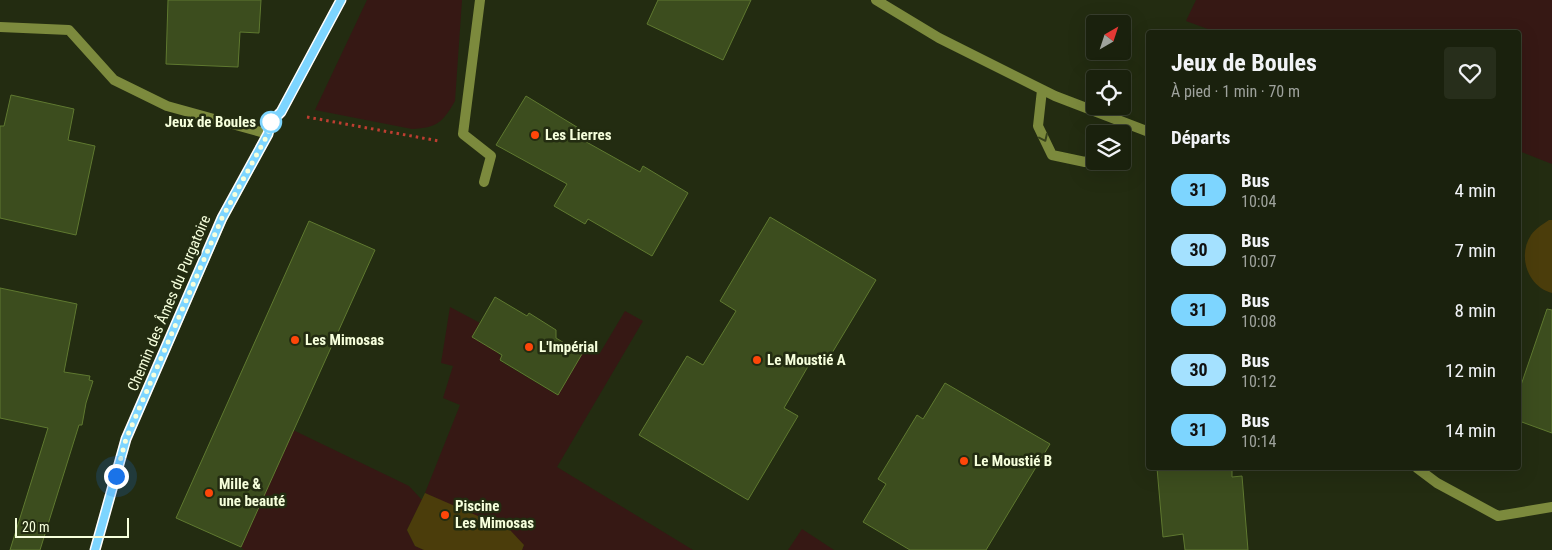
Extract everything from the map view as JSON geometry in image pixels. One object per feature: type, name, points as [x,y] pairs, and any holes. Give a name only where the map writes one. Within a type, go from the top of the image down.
[{"type":"street","name":"Chemin des Âmes du Purgatoire","points":[[95,550],[126,439],[222,218],[268,134],[271,122],[281,112],[340,0]]},
{"type":"street","points":[[480,0],[464,134],[491,156],[484,182]]},
{"type":"street","points":[[876,0],[939,38],[1042,90],[1146,131]]},
{"type":"street","points":[[0,27],[70,30],[114,80],[166,106],[268,134]]},
{"type":"street","points":[[1042,90],[1038,126],[1052,155],[1086,162]]},
{"type":"street","points":[[1420,470],[1436,483],[1498,516],[1552,507]]},
{"type":"path","points":[[281,112],[437,142],[464,134]]},
{"type":"shaded area","points":[[367,0],[462,0],[455,101],[443,119],[433,125],[412,129],[315,110]]},
{"type":"shaded area","points":[[1196,0],[1552,0],[1552,164],[1521,152],[1521,30],[1211,30],[1186,21]]},
{"type":"shaded area","points":[[1552,220],[1552,293],[1544,290],[1531,278],[1525,261],[1527,243],[1531,235],[1537,228]]},
{"type":"shaded area","points":[[450,307],[480,323],[472,337],[496,351],[501,357],[500,361],[557,395],[582,354],[600,353],[625,311],[643,321],[557,467],[693,550],[522,550],[524,545],[425,493],[460,405],[443,398],[453,366],[441,363]]},
{"type":"shaded area","points":[[293,430],[409,486],[422,500],[407,530],[415,546],[424,550],[244,550],[241,547]]},
{"type":"shaded area","name":"Piscine Les Mimosas","points":[[425,493],[510,530],[524,545],[522,550],[424,550],[415,546],[407,530]]},
{"type":"shaded area","points":[[802,529],[834,550],[788,550]]},
{"type":"building","points":[[168,0],[261,0],[259,33],[240,32],[238,67],[166,64]]},
{"type":"building","points":[[658,0],[751,0],[723,60],[647,24]]},
{"type":"building","points":[[11,95],[74,109],[68,140],[95,146],[76,235],[0,218],[0,126],[4,126]]},
{"type":"building","points":[[526,96],[585,132],[581,139],[640,172],[643,166],[688,193],[652,256],[588,219],[585,224],[554,206],[567,184],[496,145]]},
{"type":"building","name":"Le Moustié A","points":[[770,217],[876,280],[826,363],[814,356],[784,408],[798,416],[748,500],[639,435],[687,356],[703,365],[736,311],[720,301]]},
{"type":"building","name":"Les Mimosas","points":[[309,221],[375,250],[241,547],[176,518]]},
{"type":"building","points":[[0,288],[77,304],[64,372],[90,376],[89,380],[93,381],[82,425],[79,425],[40,550],[10,550],[48,428],[0,418]]},
{"type":"building","name":"L'Impérial","points":[[495,297],[527,316],[529,313],[556,330],[556,338],[582,354],[558,395],[500,360],[502,355],[472,337]]},
{"type":"building","points":[[1547,309],[1552,310],[1552,433],[1521,422],[1521,385]]},
{"type":"building","name":"Le Moustié B","points":[[945,383],[1050,444],[986,550],[910,550],[863,522],[886,484],[878,479],[917,415],[923,419]]},
{"type":"building","points":[[1157,470],[1232,470],[1232,477],[1242,476],[1248,550],[1185,550],[1183,534],[1163,537]]},
{"type":"bus line","name":"31","points":[[95,550],[126,439],[222,218],[268,134],[271,122],[281,112],[341,0]]},
{"type":"place","name":"Jeux de Boules","points":[[271,122]]},
{"type":"place","name":"Les Lierres","points":[[535,135]]},
{"type":"place","name":"Les Mimosas","points":[[295,340]]},
{"type":"place","name":"L'Impérial","points":[[529,347]]},
{"type":"place","name":"Le Moustié A","points":[[757,360]]},
{"type":"place","name":"Le Moustié B","points":[[964,461]]},
{"type":"place","name":"Mille & une beauté","points":[[209,493]]},
{"type":"place","name":"Piscine Les Mimosas","points":[[445,515]]},
{"type":"route","points":[[116,476],[126,439],[222,218],[268,134],[271,122]]}]
